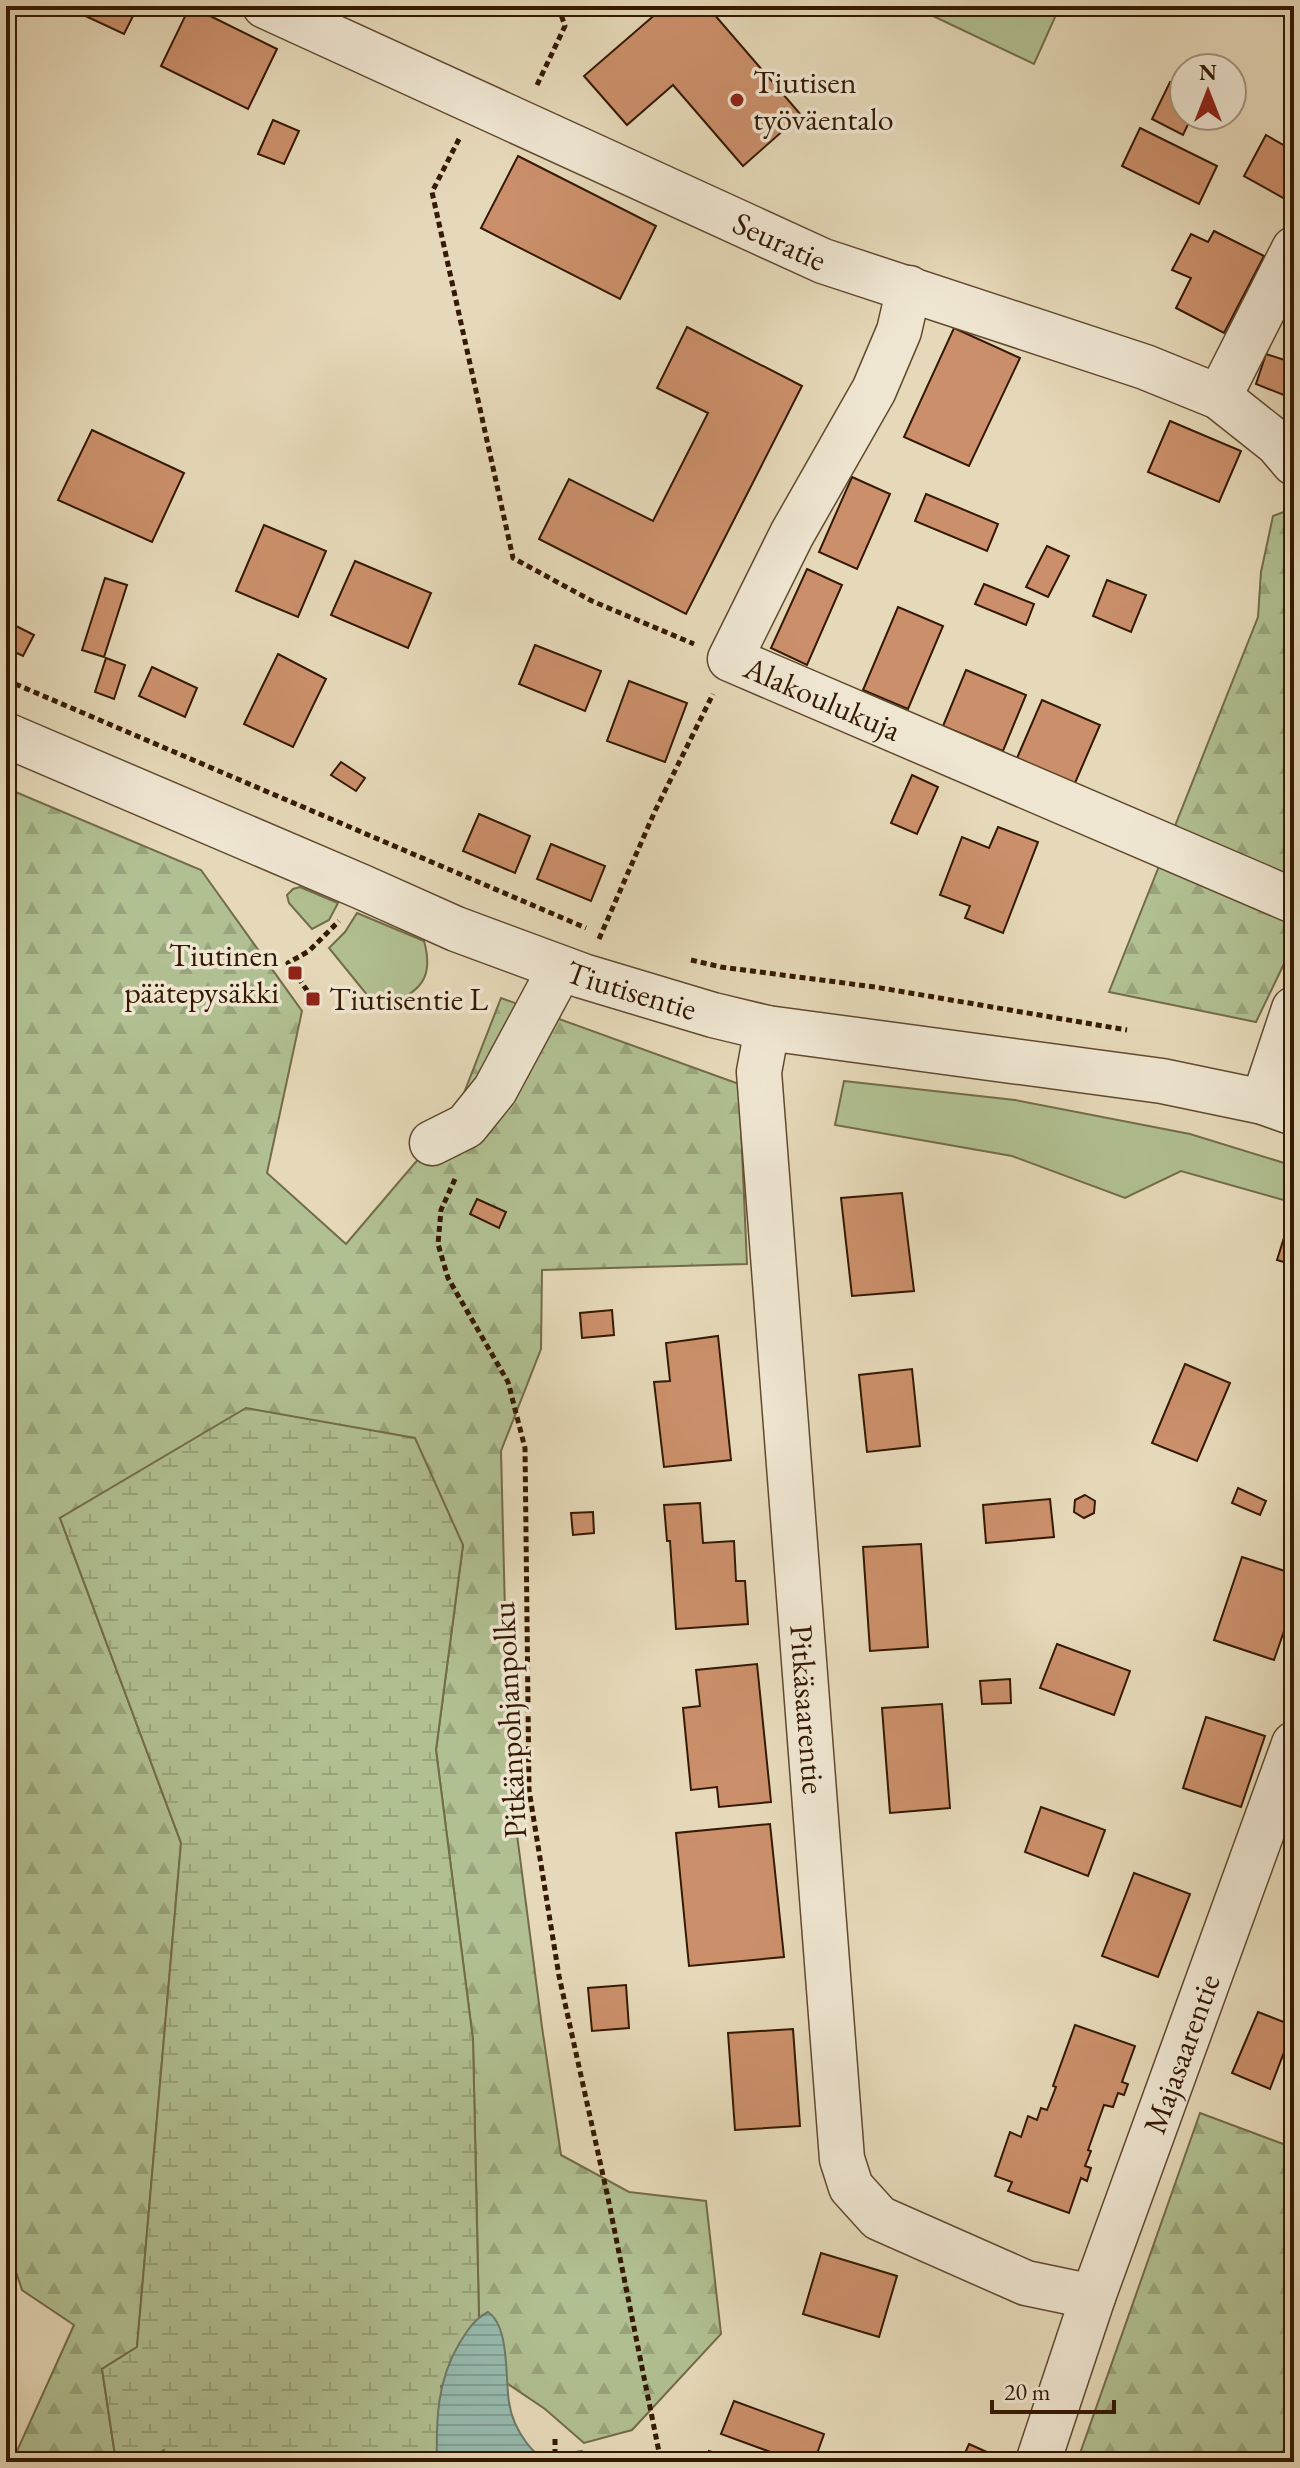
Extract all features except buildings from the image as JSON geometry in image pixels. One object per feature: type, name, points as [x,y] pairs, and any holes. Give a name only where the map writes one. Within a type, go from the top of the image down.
[{"type":"street","name":"Seuratie","points":[[265,6],[823,261],[1145,367],[1219,397],[1277,443],[1294,463]]},
{"type":"street","points":[[1219,397],[1294,249]]},
{"type":"street","name":"Alakoulukuja","points":[[909,288],[899,331],[874,390],[792,534],[730,659],[1294,901]]},
{"type":"street","name":"Tiutisentie","points":[[6,735],[456,929],[560,969],[713,1015],[767,1028],[1162,1081],[1278,1107]]},
{"type":"street","points":[[445,1156],[495,1090],[560,969]]},
{"type":"street","points":[[1278,1107],[1294,1009]]},
{"type":"street","name":"Pitkäsaarentie","points":[[767,1028],[759,1072],[842,2159],[851,2187],[879,2218],[1026,2283],[1093,2297]]},
{"type":"street","name":"Majasaarentie","points":[[1038,2462],[1093,2297],[1294,1744]]},
{"type":"path","points":[[520,122],[565,26],[558,6]]},
{"type":"path","points":[[477,103],[432,192],[513,558],[592,601],[730,659],[655,811],[601,934]]},
{"type":"path","points":[[6,680],[615,939]]},
{"type":"path","points":[[682,958],[721,967],[875,987],[1138,1032]]},
{"type":"path","points":[[288,963],[313,999]]},
{"type":"path","name":"Pitkänpohjanpolku","points":[[445,1156],[438,1244],[448,1278],[508,1382],[525,1448],[529,1790],[559,1976],[661,2462]]},
{"type":"path","points":[[555,2439],[555,2462]]},
{"type":"green space","points":[[912,6],[1060,6],[1034,64]]},
{"type":"green space","points":[[1294,508],[1294,943],[1256,1022],[1109,992],[1258,617],[1261,572],[1273,516]]},
{"type":"green space","points":[[6,788],[201,870],[302,1011],[267,1173],[346,1244],[455,1116],[501,998],[739,1084],[747,1264],[542,1270],[541,1349],[501,1451],[509,1773],[561,2155],[629,2192],[706,2201],[721,2334],[632,2430],[584,2443],[545,2409],[480,2365],[473,2040],[436,1750],[463,1545],[60,1518],[181,1843],[137,2347],[102,2369],[116,2462],[12,2462],[74,2325],[22,2290],[6,2242]]},
{"type":"green space","points":[[300,887],[338,903],[329,920],[312,929],[289,903],[287,895]]},
{"type":"green space","points":[[357,913],[424,941],[427,966],[422,983],[386,1007],[372,1001],[329,948],[345,932]]},
{"type":"green space","points":[[844,1081],[1015,1100],[1190,1134],[1294,1166],[1294,1203],[1181,1171],[1125,1198],[1012,1156],[835,1125]]},
{"type":"green space","points":[[246,1408],[415,1438],[463,1545],[436,1750],[473,2040],[480,2365],[441,2386],[460,2462],[166,2462],[164,2450],[144,2462],[116,2462],[102,2369],[137,2347],[181,1843],[60,1518]]},
{"type":"green space","points":[[1200,2113],[1294,2148],[1294,2462],[1077,2462]]},
{"type":"water","points":[[488,2312],[495,2319],[503,2341],[510,2408],[515,2423],[532,2450],[550,2459],[582,2451],[594,2462],[437,2462],[438,2416],[446,2372],[468,2330]]},
{"type":"place","name":"Tiutisen työväentalo","points":[[737,100]]},
{"type":"place","name":"Tiutinen päätepysäkki","points":[[295,973]]},
{"type":"place","name":"Tiutisentie L","points":[[313,999]]}]
